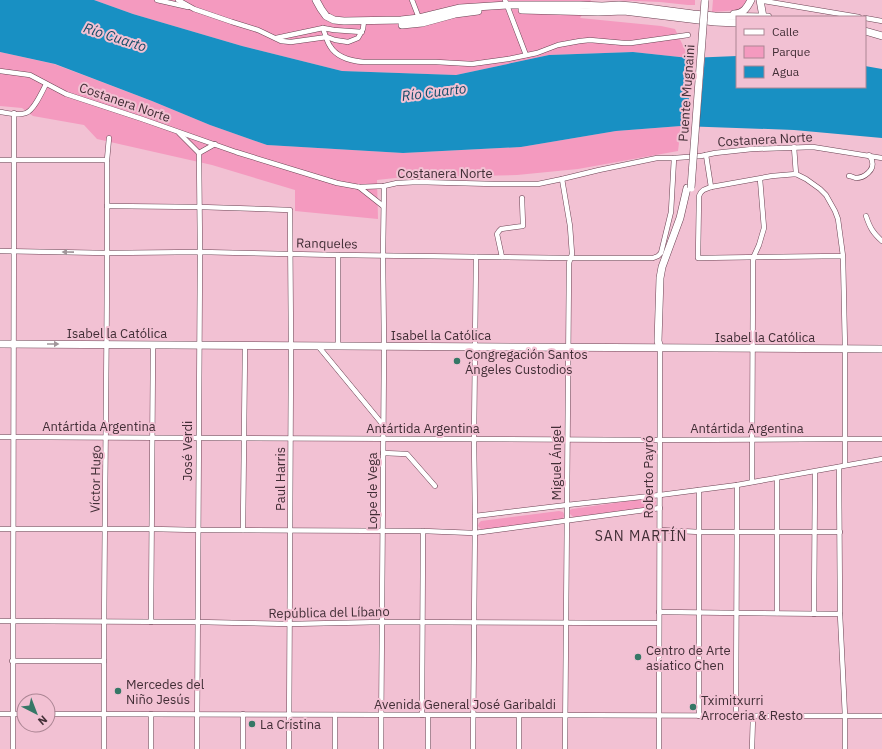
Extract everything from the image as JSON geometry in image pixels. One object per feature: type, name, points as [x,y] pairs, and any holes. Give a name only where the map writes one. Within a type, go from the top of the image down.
[{"type":"main road","points":[[312,0],[318,13],[327,22],[363,26],[411,24],[507,5]]},
{"type":"main road","points":[[316,0],[328,18],[363,26],[419,18],[460,8],[507,5],[619,5],[692,14],[736,17]]},
{"type":"main road","name":"Puente Mugnaini","points":[[689,188],[700,0]]},
{"type":"main road","name":"Puente Mugnaini","points":[[689,188],[705,0]]},
{"type":"main road","points":[[715,16],[738,14],[747,7],[751,0]]},
{"type":"main road","points":[[755,0],[756,16]]},
{"type":"main road","points":[[760,0],[763,16]]},
{"type":"main road","points":[[600,5],[624,11],[692,20],[736,23]]},
{"type":"main road","points":[[866,27],[882,31]]},
{"type":"main road","points":[[866,31],[882,36]]},
{"type":"main road","name":"Roberto Payró","points":[[660,348],[662,341],[663,292],[666,268],[681,229],[687,208],[689,188]]},
{"type":"main road","name":"Isabel la Católica","points":[[0,344],[882,350]]},
{"type":"street","points":[[157,0],[194,8]]},
{"type":"street","points":[[178,0],[194,8],[258,30],[281,40],[291,42],[327,37],[348,42],[358,38],[363,26]]},
{"type":"street","points":[[412,0],[419,18]]},
{"type":"street","points":[[764,0],[853,16]]},
{"type":"street","points":[[507,5],[526,56]]},
{"type":"street","points":[[866,18],[882,21]]},
{"type":"street","points":[[276,38],[323,28],[334,30],[363,26]]},
{"type":"street","points":[[323,28],[329,45],[335,52],[345,59],[364,62],[436,62],[472,64],[526,56],[558,45],[580,41],[590,40],[624,43],[688,35]]},
{"type":"street","name":"Costanera Norte","points":[[0,71],[30,75],[66,94],[236,152],[337,183],[360,187],[418,182],[538,184],[657,158],[700,156],[752,149],[813,146],[882,158]]},
{"type":"street","points":[[0,112],[26,113],[30,110],[46,84]]},
{"type":"street","points":[[12,749],[14,113]]},
{"type":"street","points":[[178,132],[200,153],[215,144]]},
{"type":"street","name":"Víctor Hugo","points":[[104,749],[107,160],[109,138]]},
{"type":"street","points":[[794,147],[796,174]]},
{"type":"street","name":"José Verdi","points":[[197,749],[200,153]]},
{"type":"street","points":[[706,155],[711,187]]},
{"type":"street","points":[[850,176],[855,178],[862,177],[869,172],[873,162],[869,156]]},
{"type":"street","name":"Ranqueles","points":[[0,251],[653,258],[661,253],[669,218],[672,202],[674,158]]},
{"type":"street","points":[[0,160],[107,160]]},
{"type":"street","points":[[843,256],[754,256],[698,258],[700,192],[711,187],[760,178],[796,174],[820,189],[826,195],[831,204],[838,219],[843,256],[846,439],[845,465]]},
{"type":"street","points":[[752,482],[754,256],[764,228],[760,178]]},
{"type":"street","name":"Miguel Ángel","points":[[562,179],[570,226],[572,254],[568,263],[565,749]]},
{"type":"street","name":"Lope de Vega","points":[[381,749],[384,426],[384,186]]},
{"type":"street","points":[[360,187],[384,206]]},
{"type":"street","points":[[502,257],[497,234],[498,231],[501,229],[523,226],[522,198]]},
{"type":"street","points":[[107,206],[200,207]]},
{"type":"street","name":"Paul Harris","points":[[200,207],[290,210],[291,438],[289,749]]},
{"type":"street","points":[[866,216],[869,227],[882,241]]},
{"type":"street","points":[[338,255],[338,346]]},
{"type":"street","points":[[473,749],[476,257]]},
{"type":"street","points":[[151,622],[153,345]]},
{"type":"street","points":[[243,530],[245,346]]},
{"type":"street","points":[[318,346],[384,426]]},
{"type":"street","name":"Roberto Payró","points":[[659,749],[658,623],[660,530],[660,348]]},
{"type":"street","name":"Antártida Argentina","points":[[0,437],[659,440],[882,439]]},
{"type":"street","points":[[383,453],[406,454],[435,486]]},
{"type":"street","points":[[475,516],[737,485],[882,459]]},
{"type":"street","points":[[839,466],[840,614],[845,716],[845,749]]},
{"type":"street","points":[[814,472],[814,614]]},
{"type":"street","points":[[777,478],[777,613]]},
{"type":"street","points":[[736,716],[738,532],[737,485]]},
{"type":"street","points":[[699,716],[700,490]]},
{"type":"street","points":[[0,529],[423,531],[474,533],[660,508]]},
{"type":"street","points":[[660,530],[700,532],[840,532]]},
{"type":"street","points":[[423,531],[425,715],[428,749]]},
{"type":"street","points":[[659,612],[840,614]]},
{"type":"street","name":"República del Líbano","points":[[0,621],[290,624],[382,622],[658,623]]},
{"type":"street","points":[[12,661],[104,661]]},
{"type":"street","points":[[0,714],[16,714]]},
{"type":"street","name":"Avenida General José Garibaldi","points":[[56,714],[882,716]]},
{"type":"street","points":[[151,714],[151,749]]},
{"type":"street","points":[[243,714],[243,749]]},
{"type":"street","points":[[335,715],[335,749]]},
{"type":"street","points":[[519,715],[519,749]]},
{"type":"street","points":[[752,749],[753,716]]},
{"type":"green space","points":[[94,0],[591,0],[580,18],[661,26],[675,29],[689,58],[633,52],[549,55],[456,75],[342,71],[242,46],[133,14]]},
{"type":"green space","points":[[611,0],[695,0],[695,5],[660,2]]},
{"type":"green space","points":[[713,0],[747,0],[743,8],[739,10],[712,12]]},
{"type":"green space","points":[[0,52],[54,64],[152,101],[210,125],[267,145],[403,153],[521,147],[616,131],[681,126],[678,151],[578,169],[517,175],[404,177],[377,180],[378,219],[295,211],[295,190],[212,165],[97,139],[84,125],[33,116],[22,108],[0,106]]},
{"type":"green space","points":[[650,498],[654,499],[656,502],[653,507],[573,517],[570,514],[570,510],[572,509]]},
{"type":"green space","points":[[559,511],[563,512],[565,516],[562,519],[482,530],[478,526],[481,521]]},
{"type":"water","name":"Río Cuarto","points":[[0,0],[94,0],[133,14],[242,46],[342,71],[456,75],[549,55],[633,52],[689,58],[736,56],[736,88],[866,88],[866,66],[882,69],[882,138],[794,130],[681,126],[616,131],[521,147],[403,153],[267,145],[210,125],[55,64],[0,52]]},
{"type":"pier","points":[[692,56],[705,56],[699,128],[687,128]]},
{"type":"place","name":"Congregación Santos Ángeles Custodios","points":[[457,361]]},
{"type":"place","name":"Centro de Arte asiatico Chen","points":[[638,657]]},
{"type":"place","name":"Mercedes del Niño Jesús","points":[[118,691]]},
{"type":"place","name":"Tximitxurri Arroceria & Resto","points":[[693,707]]},
{"type":"place","name":"La Cristina","points":[[252,724]]},
{"type":"district","name":"SAN MARTÍN","points":[[641,536]]}]
